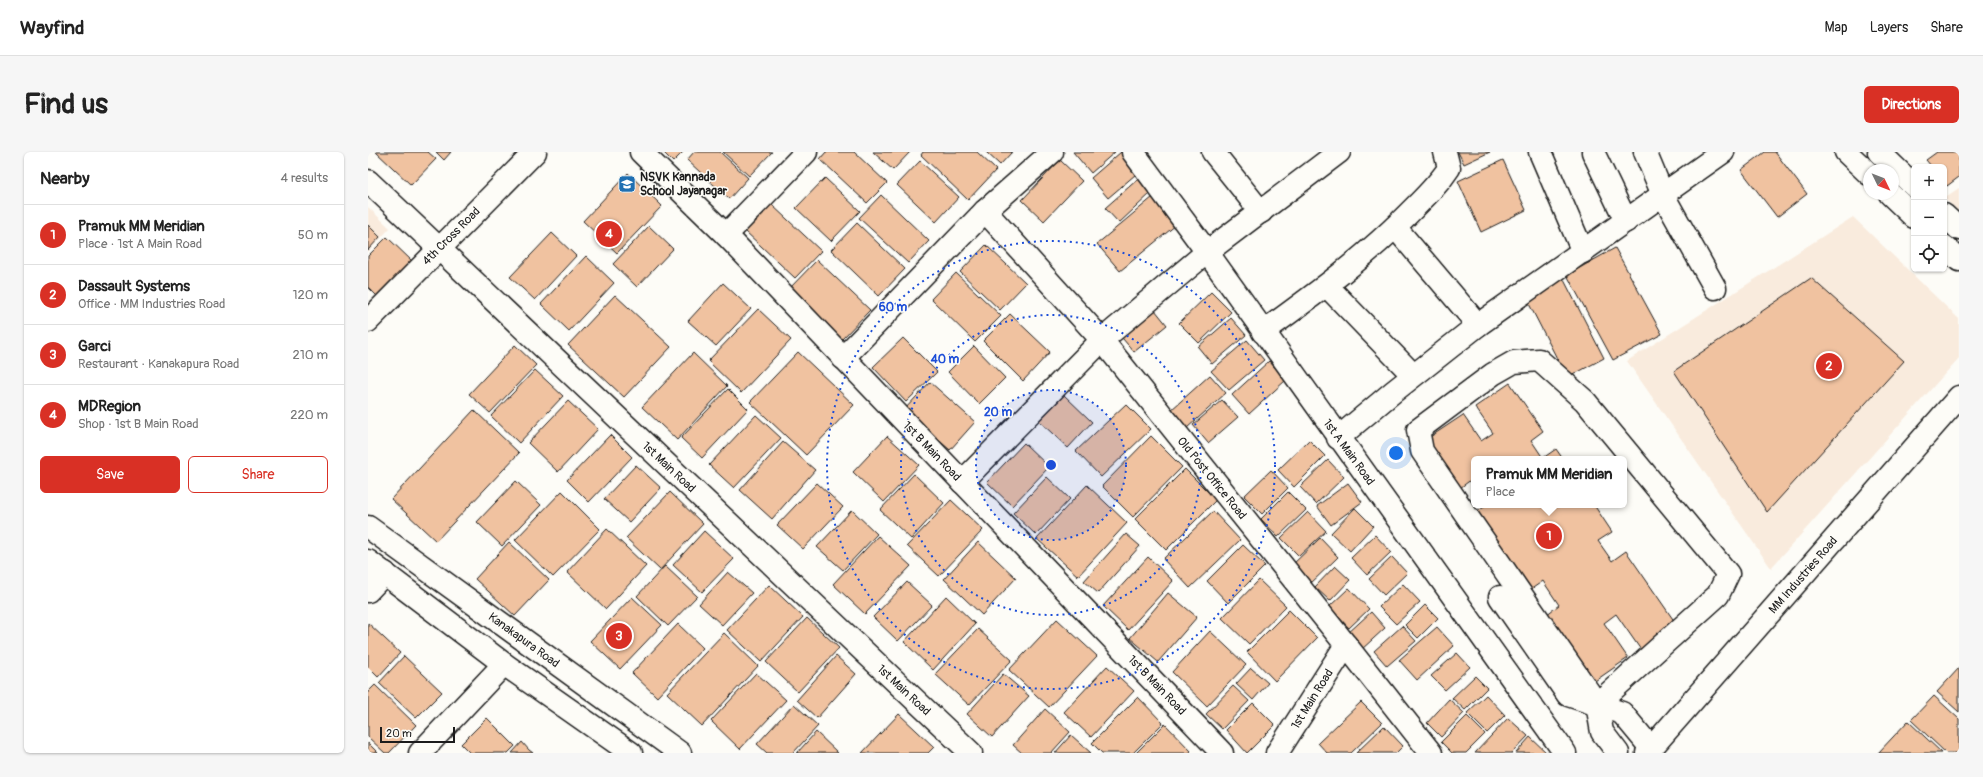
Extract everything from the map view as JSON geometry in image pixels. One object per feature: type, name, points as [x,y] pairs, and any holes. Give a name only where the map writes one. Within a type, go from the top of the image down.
[{"type":"street","name":"4th Cross Road","points":[[368,321],[438,248],[534,152]]},
{"type":"street","name":"1st B Main Road","points":[[641,152],[726,235],[1222,753]]},
{"type":"street","points":[[726,235],[806,152]]},
{"type":"street","points":[[843,358],[985,211],[1052,152]]},
{"type":"street","name":"1st A Main Road","points":[[1133,152],[1207,252],[1338,438],[1565,753]]},
{"type":"street","points":[[1213,152],[1261,212]]},
{"type":"street","points":[[1263,332],[1327,286],[1395,227],[1440,182],[1449,168],[1445,152]]},
{"type":"street","points":[[1540,152],[1583,252]]},
{"type":"street","points":[[1593,152],[1626,221]]},
{"type":"street","points":[[1645,152],[1663,195],[1715,288]]},
{"type":"street","points":[[1338,438],[1414,375],[1478,325],[1663,195],[1697,160],[1722,152]]},
{"type":"street","points":[[1846,152],[1863,168]]},
{"type":"street","points":[[1879,152],[1911,183]]},
{"type":"street","points":[[962,482],[1102,340],[1207,252],[1336,153]]},
{"type":"street","name":"1st Main Road","points":[[368,181],[971,753]]},
{"type":"street","points":[[1896,200],[1911,214]]},
{"type":"street","name":"Old Post Office Road","points":[[985,211],[1102,340],[1431,753]]},
{"type":"street","points":[[1947,218],[1959,229]]},
{"type":"street","points":[[1395,227],[1478,325]]},
{"type":"street","points":[[1947,249],[1959,260]]},
{"type":"street","points":[[1327,286],[1414,375]]},
{"type":"street","points":[[1597,704],[1718,595],[1728,574],[1585,401],[1539,360],[1514,362],[1493,374],[1418,430],[1422,451],[1597,704],[1602,732],[1618,753]]},
{"type":"street","name":"MM Industries Road","points":[[1649,751],[1959,397]]},
{"type":"street","name":"Kanakapura Road","points":[[368,527],[680,753]]},
{"type":"street","points":[[368,591],[377,567],[504,664],[631,753]]},
{"type":"street","points":[[1500,597],[1568,696],[1622,713],[1649,751]]},
{"type":"street","name":"1st Main Road","points":[[1277,753],[1346,645]]},
{"type":"street","points":[[420,753],[504,664]]},
{"type":"shaded area","points":[[1959,188],[1959,212],[1947,201],[1947,196]]},
{"type":"shaded area","points":[[368,207],[390,228],[368,252]]},
{"type":"shaded area","points":[[1853,217],[1959,319],[1959,358],[1771,568],[1627,361]]},
{"type":"building","points":[[376,152],[428,152],[436,159],[411,185]]},
{"type":"building","points":[[436,152],[451,152],[444,160]]},
{"type":"building","points":[[663,152],[683,152],[673,162]]},
{"type":"building","points":[[694,152],[720,152],[748,178],[729,199],[687,160]]},
{"type":"building","points":[[723,152],[772,152],[749,176]]},
{"type":"building","points":[[826,152],[854,152],[887,183],[867,203],[820,159]]},
{"type":"building","points":[[873,152],[910,152],[893,170]]},
{"type":"building","points":[[923,152],[977,152],[996,170],[968,200],[921,155]]},
{"type":"building","points":[[986,152],[1012,152],[1000,165]]},
{"type":"building","points":[[1073,152],[1115,152],[1091,173]]},
{"type":"building","points":[[1121,152],[1127,152],[1142,169],[1108,198],[1091,178]]},
{"type":"building","points":[[1458,152],[1490,152],[1464,164]]},
{"type":"building","points":[[1765,152],[1775,152],[1807,194],[1777,217],[1741,170]]},
{"type":"building","points":[[1937,152],[1959,152],[1959,177],[1947,186],[1947,164],[1929,164],[1926,160]]},
{"type":"building","points":[[1060,160],[1082,181],[1044,221],[1022,200]]},
{"type":"building","points":[[1503,160],[1526,210],[1481,232],[1458,181]]},
{"type":"building","points":[[920,161],[959,197],[936,222],[897,185]]},
{"type":"building","points":[[628,173],[662,206],[617,253],[583,221]]},
{"type":"building","points":[[825,178],[860,211],[831,241],[796,208]]},
{"type":"building","points":[[1138,179],[1151,193],[1119,223],[1105,208]]},
{"type":"building","points":[[881,195],[929,241],[908,263],[859,218]]},
{"type":"building","points":[[1153,197],[1176,225],[1120,271],[1097,244]]},
{"type":"building","points":[[771,204],[821,251],[795,278],[745,231]]},
{"type":"building","points":[[857,223],[905,269],[879,296],[831,250]]},
{"type":"building","points":[[368,225],[380,237],[368,250]]},
{"type":"building","points":[[649,226],[673,249],[637,287],[613,264]]},
{"type":"building","points":[[552,233],[576,256],[535,300],[510,277]]},
{"type":"building","points":[[387,237],[412,261],[377,296],[368,287],[368,256]]},
{"type":"building","points":[[986,245],[1026,283],[1000,310],[960,272]]},
{"type":"building","points":[[1615,248],[1662,334],[1613,360],[1567,275]]},
{"type":"building","points":[[586,256],[614,283],[569,331],[541,304]]},
{"type":"building","points":[[817,260],[870,310],[841,340],[788,290]]},
{"type":"building","points":[[956,273],[1001,316],[975,342],[931,299]]},
{"type":"building","points":[[1563,278],[1604,358],[1567,378],[1526,298]]},
{"type":"building","points":[[1811,278],[1904,361],[1767,512],[1674,371]]},
{"type":"building","points":[[723,283],[751,309],[716,346],[688,321]]},
{"type":"building","points":[[1211,292],[1231,312],[1199,343],[1179,323]]},
{"type":"building","points":[[615,295],[671,347],[624,397],[568,345]]},
{"type":"building","points":[[1151,305],[1167,325],[1134,352],[1117,332]]},
{"type":"building","points":[[758,309],[791,340],[741,393],[708,361]]},
{"type":"building","points":[[1010,314],[1050,352],[1023,381],[983,341]]},
{"type":"building","points":[[1231,318],[1246,335],[1212,364],[1198,347]]},
{"type":"building","points":[[903,338],[937,372],[906,402],[873,367]]},
{"type":"building","points":[[1247,340],[1264,360],[1229,390],[1211,371]]},
{"type":"building","points":[[515,345],[536,365],[490,413],[469,394]]},
{"type":"building","points":[[974,346],[1005,378],[979,404],[948,372]]},
{"type":"building","points":[[798,352],[854,405],[806,455],[750,402]]},
{"type":"building","points":[[693,353],[727,386],[677,440],[642,407]]},
{"type":"building","points":[[1269,361],[1286,380],[1249,414],[1232,395]]},
{"type":"building","points":[[535,370],[563,396],[519,443],[491,416]]},
{"type":"building","points":[[1210,375],[1226,393],[1187,428],[1171,410]]},
{"type":"building","points":[[930,382],[975,422],[950,450],[904,410]]},
{"type":"building","points":[[1510,383],[1543,431],[1531,440],[1542,456],[1471,456],[1471,480],[1460,488],[1427,439],[1463,415],[1481,441],[1493,433],[1475,407]]},
{"type":"building","points":[[728,389],[748,409],[702,458],[681,438]]},
{"type":"building","points":[[1064,395],[1092,422],[1068,448],[1039,421]]},
{"type":"building","points":[[1222,400],[1238,417],[1208,443],[1193,425]]},
{"type":"building","points":[[568,401],[598,429],[558,472],[528,443]]},
{"type":"building","points":[[1126,404],[1151,429],[1101,477],[1076,451]]},
{"type":"building","points":[[474,410],[519,453],[436,541],[391,499]]},
{"type":"building","points":[[756,415],[781,438],[734,488],[709,465]]},
{"type":"building","points":[[610,435],[632,457],[589,502],[567,480]]},
{"type":"building","points":[[887,436],[919,465],[884,502],[853,472]]},
{"type":"building","points":[[1151,436],[1182,467],[1133,517],[1102,486]]},
{"type":"building","points":[[1309,440],[1325,456],[1294,487],[1278,470]]},
{"type":"building","points":[[783,442],[815,470],[772,519],[740,490]]},
{"type":"building","points":[[1024,443],[1049,467],[1012,506],[987,482]]},
{"type":"building","points":[[1556,449],[1561,456],[1546,456]]},
{"type":"building","points":[[1328,460],[1344,477],[1316,504],[1300,487]]},
{"type":"building","points":[[636,465],[661,488],[629,522],[604,499]]},
{"type":"building","points":[[1185,469],[1216,500],[1166,550],[1135,519]]},
{"type":"building","points":[[1271,470],[1288,488],[1262,514],[1244,496]]},
{"type":"building","points":[[914,474],[944,503],[911,539],[880,510]]},
{"type":"building","points":[[1047,477],[1070,499],[1036,535],[1013,513]]},
{"type":"building","points":[[516,481],[541,505],[502,546],[477,522]]},
{"type":"building","points":[[817,483],[843,507],[803,549],[777,525]]},
{"type":"building","points":[[1348,483],[1362,502],[1331,525],[1317,506]]},
{"type":"building","points":[[1087,485],[1127,523],[1078,576],[1037,539]]},
{"type":"building","points":[[562,491],[600,529],[553,577],[515,540]]},
{"type":"building","points":[[670,492],[703,524],[660,570],[626,538]]},
{"type":"building","points":[[1288,492],[1306,510],[1278,537],[1261,519]]},
{"type":"building","points":[[951,500],[983,530],[939,576],[907,546]]},
{"type":"building","points":[[1355,508],[1373,526],[1350,551],[1331,533]]},
{"type":"building","points":[[1483,508],[1596,508],[1612,532],[1598,541],[1612,561],[1626,551],[1677,625],[1641,650],[1616,614],[1604,623],[1628,658],[1592,683],[1546,615],[1559,605],[1543,581],[1530,590],[1477,512]]},
{"type":"building","points":[[852,510],[877,534],[843,570],[817,547]]},
{"type":"building","points":[[1213,511],[1240,540],[1190,588],[1163,559]]},
{"type":"building","points":[[1308,512],[1326,531],[1299,556],[1281,538]]},
{"type":"building","points":[[607,529],[646,566],[606,609],[567,572]]},
{"type":"building","points":[[704,531],[734,559],[702,592],[673,565]]},
{"type":"building","points":[[1126,534],[1140,546],[1098,593],[1084,581]]},
{"type":"building","points":[[1375,535],[1391,552],[1367,575],[1351,558]]},
{"type":"building","points":[[878,536],[911,566],[865,614],[833,584]]},
{"type":"building","points":[[1320,538],[1338,557],[1307,587],[1289,568]]},
{"type":"building","points":[[509,542],[549,580],[515,616],[475,579]]},
{"type":"building","points":[[978,542],[1016,578],[982,615],[944,579]]},
{"type":"building","points":[[1243,545],[1265,566],[1228,603],[1207,581]]},
{"type":"building","points":[[1148,557],[1173,581],[1128,630],[1103,606]]},
{"type":"building","points":[[1392,557],[1407,573],[1384,595],[1369,579]]},
{"type":"building","points":[[665,566],[697,596],[668,626],[637,596]]},
{"type":"building","points":[[1335,566],[1350,580],[1330,601],[1315,587]]},
{"type":"building","points":[[728,572],[752,593],[722,625],[699,604]]},
{"type":"building","points":[[1259,580],[1286,606],[1249,644],[1222,618]]},
{"type":"building","points":[[907,582],[932,605],[898,641],[873,617]]},
{"type":"building","points":[[1403,584],[1420,602],[1396,624],[1379,607]]},
{"type":"building","points":[[769,585],[803,617],[761,662],[727,630]]},
{"type":"building","points":[[1349,588],[1369,609],[1349,628],[1329,607]]},
{"type":"building","points":[[1168,593],[1197,617],[1158,662],[1130,638]]},
{"type":"building","points":[[946,596],[975,624],[933,670],[904,642]]},
{"type":"building","points":[[632,597],[662,625],[620,669],[590,641]]},
{"type":"building","points":[[1425,605],[1438,618],[1418,638],[1405,625]]},
{"type":"building","points":[[1289,610],[1317,638],[1275,681],[1247,652]]},
{"type":"building","points":[[1371,612],[1385,628],[1361,650],[1347,634]]},
{"type":"building","points":[[807,618],[839,648],[798,692],[766,662]]},
{"type":"building","points":[[1057,619],[1097,656],[1049,707],[1009,670]]},
{"type":"building","points":[[368,623],[400,653],[378,677],[368,667]]},
{"type":"building","points":[[678,624],[703,648],[657,697],[632,673]]},
{"type":"building","points":[[1402,626],[1416,641],[1387,666],[1374,651]]},
{"type":"building","points":[[1437,627],[1454,646],[1417,680],[1399,660]]},
{"type":"building","points":[[978,629],[1012,660],[969,705],[935,674]]},
{"type":"building","points":[[1210,631],[1246,665],[1207,706],[1172,672]]},
{"type":"building","points":[[724,633],[758,666],[702,726],[667,693]]},
{"type":"building","points":[[1457,653],[1470,667],[1445,690],[1431,676]]},
{"type":"building","points":[[404,656],[442,692],[416,718],[379,683]]},
{"type":"building","points":[[836,656],[856,674],[817,718],[797,700]]},
{"type":"building","points":[[1107,666],[1134,691],[1091,737],[1064,712]]},
{"type":"building","points":[[1251,668],[1268,683],[1253,700],[1236,684]]},
{"type":"building","points":[[1959,668],[1959,712],[1937,692]]},
{"type":"building","points":[[756,673],[786,700],[740,749],[711,721]]},
{"type":"building","points":[[1003,674],[1029,696],[992,737],[967,714]]},
{"type":"building","points":[[1475,676],[1487,688],[1465,710],[1452,698]]},
{"type":"building","points":[[375,685],[416,725],[389,753],[385,753],[368,737],[368,692]]},
{"type":"building","points":[[1233,686],[1249,701],[1222,729],[1206,714]]},
{"type":"building","points":[[1486,695],[1505,715],[1487,733],[1467,713]]},
{"type":"building","points":[[1934,696],[1959,719],[1959,753],[1946,753],[1911,720]]},
{"type":"building","points":[[1138,697],[1163,723],[1133,753],[1102,753],[1092,743]]},
{"type":"building","points":[[1449,699],[1464,713],[1441,737],[1427,723]]},
{"type":"building","points":[[1361,702],[1382,723],[1351,753],[1327,753],[1318,743]]},
{"type":"building","points":[[1253,703],[1275,725],[1247,753],[1226,730]]},
{"type":"building","points":[[794,704],[818,726],[793,753],[767,753],[757,744]]},
{"type":"building","points":[[1045,709],[1070,732],[1051,753],[1022,753],[1013,745]]},
{"type":"building","points":[[899,714],[934,747],[928,753],[862,753]]},
{"type":"building","points":[[1467,716],[1485,734],[1466,753],[1452,753],[1441,742]]},
{"type":"building","points":[[487,718],[515,746],[508,753],[470,753],[461,744]]},
{"type":"building","points":[[1508,718],[1528,736],[1512,753],[1475,753]]},
{"type":"building","points":[[1908,721],[1942,753],[1878,753]]},
{"type":"building","points":[[1165,724],[1191,751],[1189,753],[1136,753]]},
{"type":"building","points":[[1384,726],[1403,746],[1396,753],[1356,753]]},
{"type":"building","points":[[816,732],[838,753],[797,753]]},
{"type":"building","points":[[1071,735],[1091,753],[1055,753]]},
{"type":"building","points":[[1530,737],[1547,753],[1516,753]]},
{"type":"building","points":[[522,742],[529,750],[533,753],[512,753]]},
{"type":"building","points":[[368,743],[378,753],[368,753]]},
{"type":"place","name":"NSVK Kannada School Jayanagar","points":[[627,184]]},
{"type":"place","name":"MDRegion","points":[[609,234]]},
{"type":"place","name":"Dassault Systems","points":[[1829,366]]},
{"type":"place","name":"Pramuk MM Meridian","points":[[1549,536]]},
{"type":"place","name":"Garci","points":[[619,636]]}]
